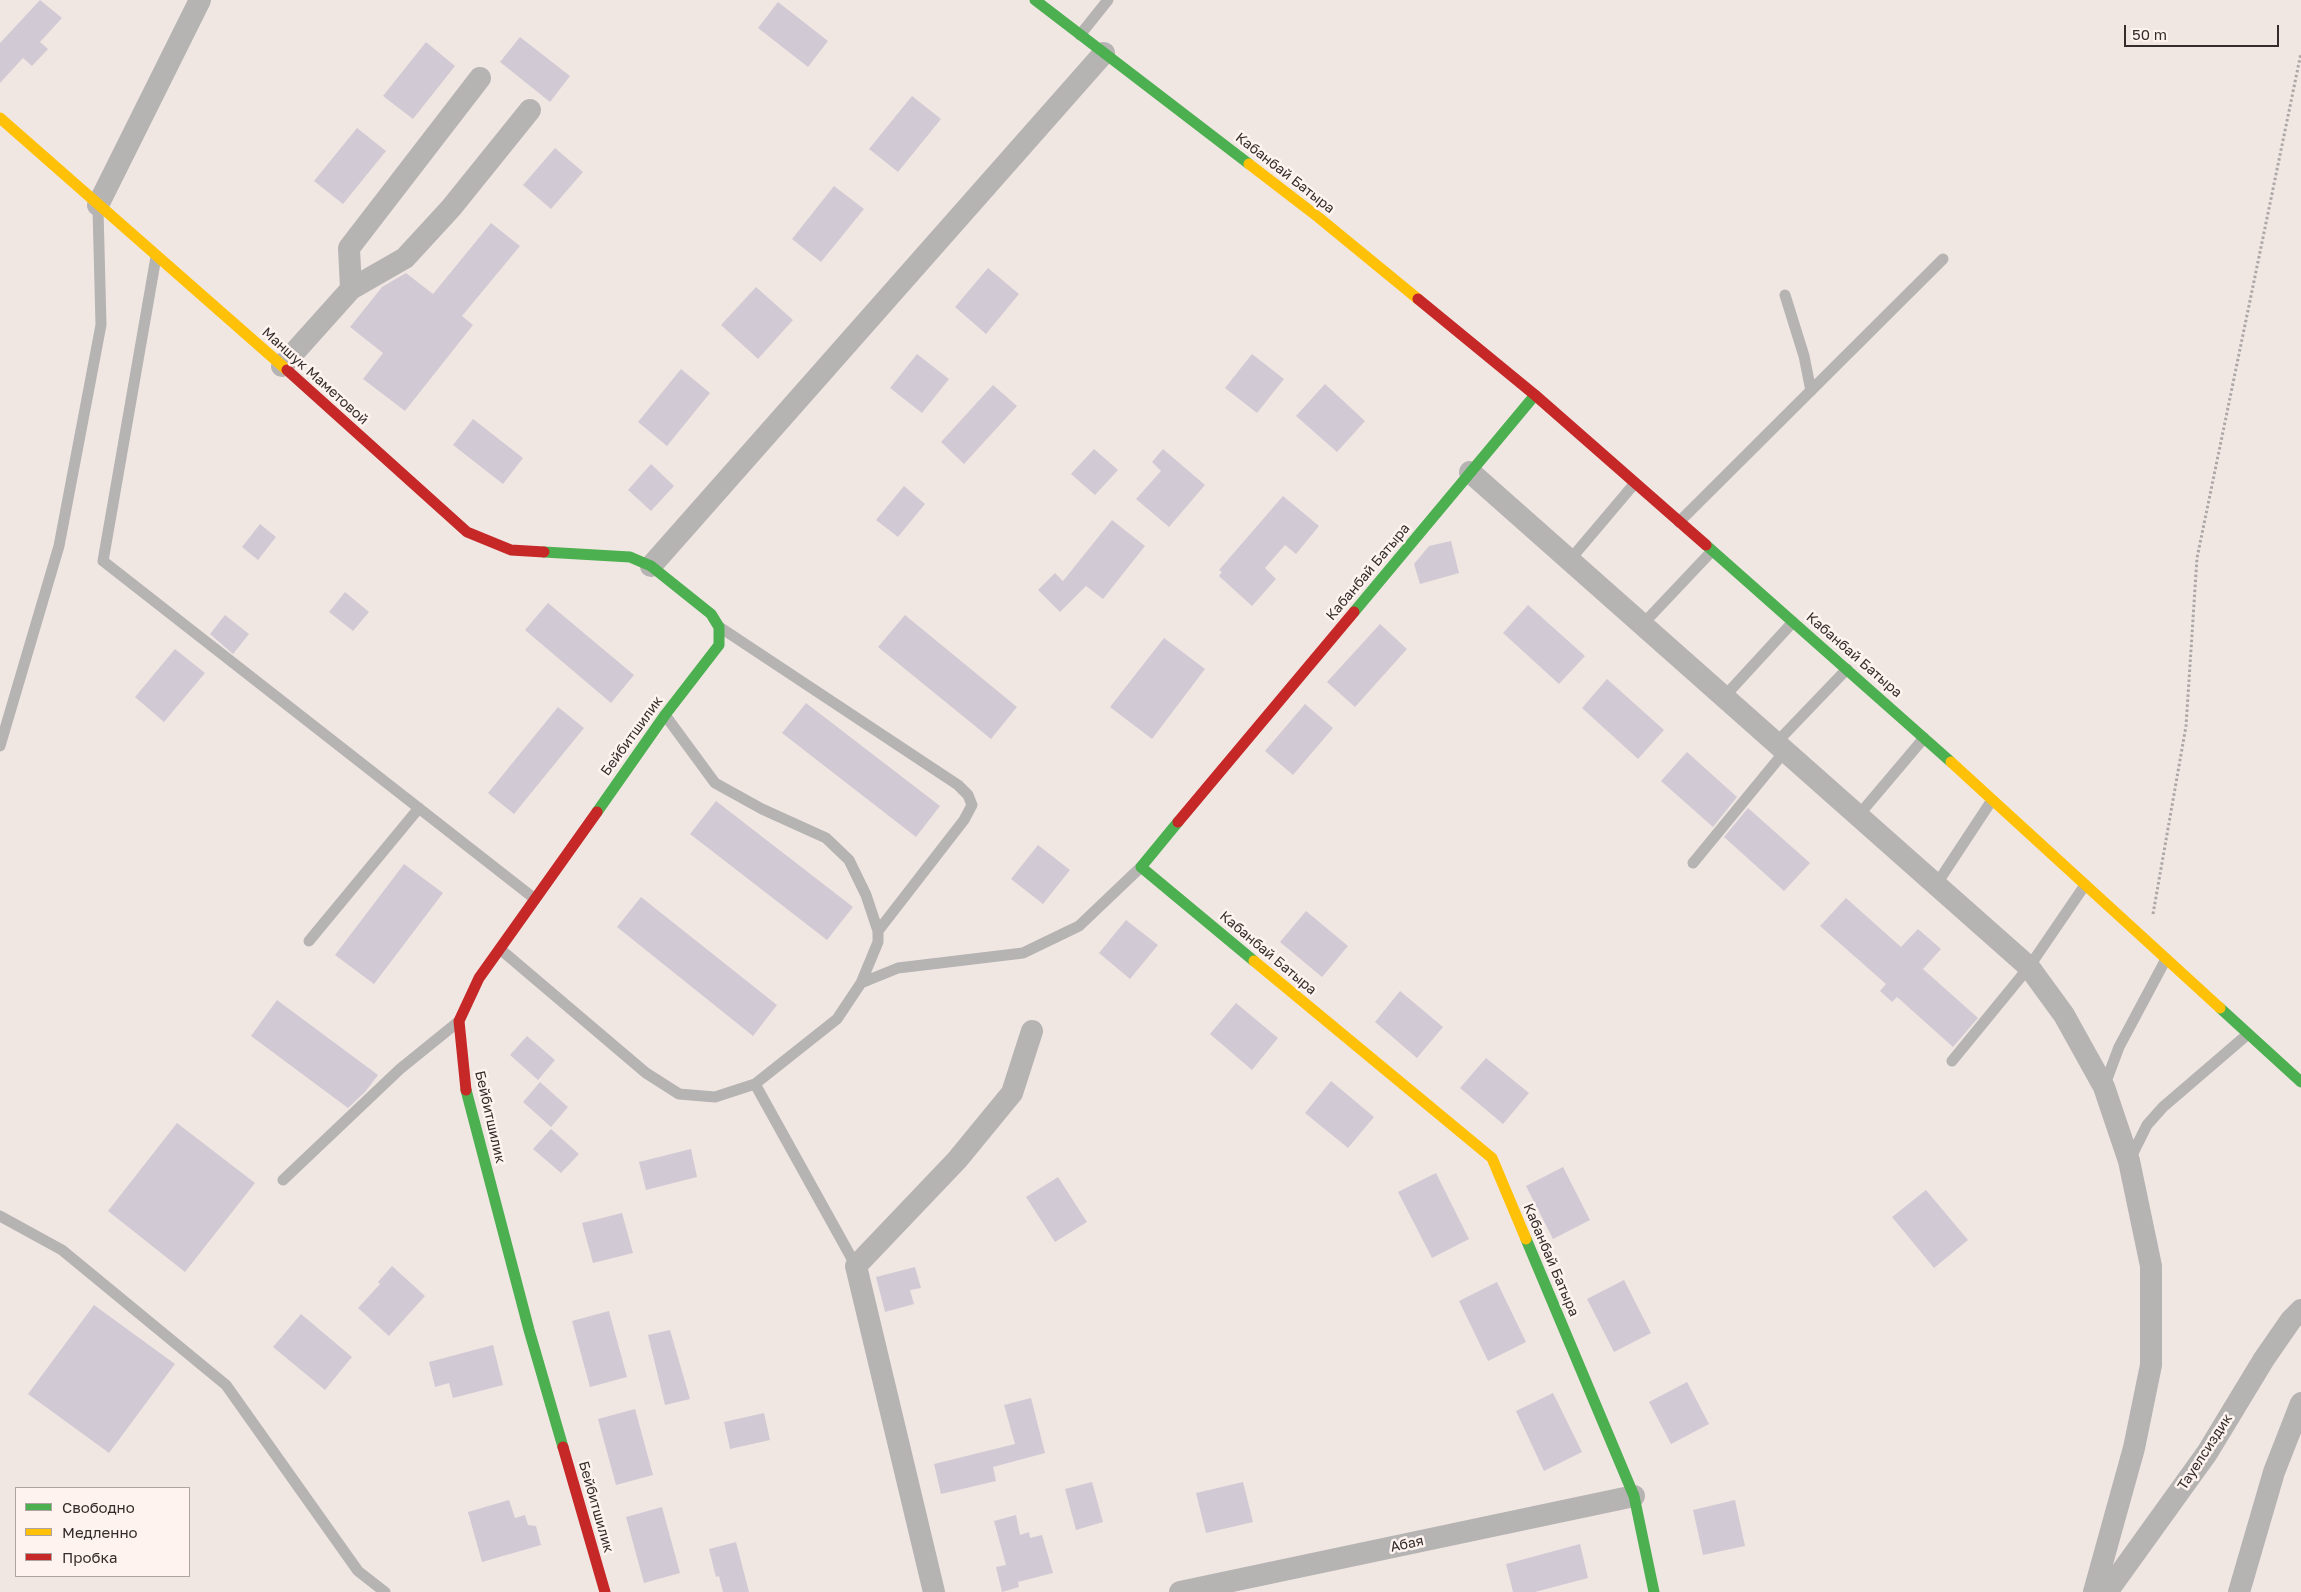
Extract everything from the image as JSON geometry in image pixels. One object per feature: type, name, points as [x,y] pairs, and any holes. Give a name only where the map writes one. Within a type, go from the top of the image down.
[{"type":"street","points":[[98,205],[200,0]]},
{"type":"street","name":"Кабанбай Батыра","points":[[1035,0],[1318,217],[1534,396],[1847,669],[2301,1082]]},
{"type":"street","points":[[719,627],[711,614],[651,566],[1104,52]]},
{"type":"street","points":[[351,289],[349,248],[480,78]]},
{"type":"street","points":[[282,366],[351,289],[404,258],[451,208],[530,110]]},
{"type":"street","name":"Маншук Маметовой","points":[[0,118],[467,532],[512,550],[630,557],[651,566]]},
{"type":"street","name":"Кабанбай Батыра","points":[[1534,396],[1141,867],[1492,1158],[1634,1496],[1654,1592]]},
{"type":"street","points":[[1470,472],[2029,967],[2064,1014],[2104,1086],[2129,1161],[2151,1266],[2150,1364],[2134,1448],[2094,1592]]},
{"type":"street","name":"Бейбитшилик","points":[[605,1592],[529,1330],[464,1083],[459,1021],[479,978],[665,715],[718,645],[719,627]]},
{"type":"street","points":[[934,1592],[856,1266],[956,1160],[1012,1093],[1032,1031]]},
{"type":"street","name":"Тауелсиздик","points":[[2107,1592],[2207,1453],[2264,1359],[2291,1320],[2301,1310]]},
{"type":"street","points":[[2239,1592],[2274,1472],[2301,1403]]},
{"type":"street","name":"Абая","points":[[1180,1592],[1634,1496]]},
{"type":"lane","points":[[1080,34],[1108,0]]},
{"type":"lane","points":[[0,746],[60,546],[101,324],[98,205]]},
{"type":"lane","points":[[156,257],[103,561],[535,899]]},
{"type":"lane","points":[[1679,522],[1943,259]]},
{"type":"lane","points":[[1785,295],[1804,356],[1811,391]]},
{"type":"lane","points":[[1570,561],[1634,483]]},
{"type":"lane","points":[[1642,625],[1712,551]]},
{"type":"lane","points":[[1724,697],[1793,622]]},
{"type":"lane","points":[[719,627],[958,785],[968,795],[972,805],[964,820],[878,930]]},
{"type":"lane","points":[[1693,863],[1780,747],[1847,669]]},
{"type":"lane","points":[[500,949],[646,1073],[678,1094],[715,1097],[755,1084],[836,1019],[861,983],[878,942],[878,930],[866,895],[849,860],[826,838],[762,809],[715,784],[665,715]]},
{"type":"lane","points":[[1858,816],[1924,738]]},
{"type":"lane","points":[[1936,885],[1992,800]]},
{"type":"lane","points":[[309,941],[419,808]]},
{"type":"lane","points":[[861,983],[898,968],[1023,953],[1080,926],[1141,867]]},
{"type":"lane","points":[[1952,1061],[2029,967],[2085,885]]},
{"type":"lane","points":[[2104,1086],[2119,1047],[2166,959]]},
{"type":"lane","points":[[283,1180],[400,1069],[459,1021]]},
{"type":"lane","points":[[2129,1161],[2147,1126],[2163,1107],[2248,1034]]},
{"type":"lane","points":[[755,1084],[856,1266]]},
{"type":"lane","points":[[0,1216],[62,1250],[226,1385],[358,1571],[384,1592]]},
{"type":"path","points":[[2148,943],[2186,726],[2197,558],[2301,53]]},
{"type":"building","points":[[40,0],[62,18],[40,42],[48,49],[32,66],[23,58],[0,83],[0,43]]},
{"type":"building","points":[[778,2],[828,41],[808,67],[758,28]]},
{"type":"building","points":[[520,37],[570,76],[550,102],[500,62]]},
{"type":"building","points":[[426,42],[455,66],[413,119],[383,96]]},
{"type":"building","points":[[912,96],[941,119],[898,172],[869,149]]},
{"type":"building","points":[[357,128],[386,151],[343,204],[314,181]]},
{"type":"building","points":[[555,148],[583,172],[551,209],[523,185]]},
{"type":"building","points":[[834,186],[864,209],[821,262],[792,239]]},
{"type":"building","points":[[491,223],[520,246],[462,316],[473,325],[405,411],[363,379],[383,353],[350,327],[382,287],[406,273],[433,294]]},
{"type":"building","points":[[988,268],[1019,294],[986,334],[955,307]]},
{"type":"building","points":[[756,287],[793,320],[758,359],[721,325]]},
{"type":"building","points":[[917,354],[949,379],[922,413],[890,388]]},
{"type":"building","points":[[1252,354],[1284,379],[1257,413],[1225,388]]},
{"type":"building","points":[[681,369],[710,393],[667,446],[638,422]]},
{"type":"building","points":[[1325,384],[1365,421],[1337,452],[1296,416]]},
{"type":"building","points":[[993,385],[1017,406],[964,464],[941,442]]},
{"type":"building","points":[[473,419],[523,458],[503,484],[453,445]]},
{"type":"building","points":[[1094,449],[1118,470],[1095,495],[1071,474]]},
{"type":"building","points":[[1163,449],[1205,485],[1169,527],[1136,499],[1161,471],[1152,462]]},
{"type":"building","points":[[651,464],[674,486],[651,511],[628,490]]},
{"type":"building","points":[[904,486],[925,504],[898,537],[876,520]]},
{"type":"building","points":[[1283,496],[1319,526],[1296,554],[1285,545],[1265,568],[1276,579],[1252,606],[1219,576],[1222,572],[1219,570]]},
{"type":"building","points":[[1112,520],[1145,546],[1103,599],[1086,586],[1060,612],[1038,590],[1055,573],[1063,581]]},
{"type":"building","points":[[260,524],[276,537],[258,560],[242,547]]},
{"type":"building","points":[[1451,541],[1459,573],[1420,584],[1414,564],[1429,546]]},
{"type":"building","points":[[345,592],[369,612],[353,631],[329,612]]},
{"type":"building","points":[[548,603],[634,675],[611,703],[525,630]]},
{"type":"building","points":[[1528,605],[1585,656],[1559,684],[1503,633]]},
{"type":"building","points":[[225,615],[249,634],[233,654],[210,634]]},
{"type":"building","points":[[905,615],[1017,707],[991,739],[878,647]]},
{"type":"building","points":[[1380,624],[1407,649],[1355,707],[1327,682]]},
{"type":"building","points":[[1164,638],[1205,669],[1152,739],[1110,707]]},
{"type":"building","points":[[175,649],[205,673],[164,722],[135,697]]},
{"type":"building","points":[[1607,679],[1664,730],[1638,759],[1582,708]]},
{"type":"building","points":[[806,703],[940,806],[916,837],[782,733]]},
{"type":"building","points":[[1305,704],[1333,728],[1293,775],[1265,751]]},
{"type":"building","points":[[558,707],[584,728],[514,814],[488,793]]},
{"type":"building","points":[[1687,752],[1737,797],[1713,827],[1661,781]]},
{"type":"building","points":[[716,801],[853,907],[827,940],[690,834]]},
{"type":"building","points":[[1748,808],[1810,863],[1784,891],[1724,837]]},
{"type":"building","points":[[1038,845],[1070,870],[1043,904],[1011,879]]},
{"type":"building","points":[[404,864],[443,893],[374,984],[335,955]]},
{"type":"building","points":[[641,897],[777,1005],[753,1036],[617,927]]},
{"type":"building","points":[[1846,898],[1901,947],[1918,929],[1941,949],[1923,969],[1978,1018],[1953,1047],[1897,997],[1892,1002],[1880,991],[1886,984],[1820,926]]},
{"type":"building","points":[[1306,911],[1348,946],[1322,977],[1280,942]]},
{"type":"building","points":[[1126,920],[1158,945],[1130,979],[1099,953]]},
{"type":"building","points":[[1400,991],[1443,1027],[1417,1058],[1375,1022]]},
{"type":"building","points":[[277,1000],[378,1075],[365,1092],[348,1108],[251,1036]]},
{"type":"building","points":[[1236,1003],[1278,1038],[1252,1070],[1210,1034]]},
{"type":"building","points":[[527,1036],[555,1060],[538,1080],[510,1055]]},
{"type":"building","points":[[1486,1058],[1529,1093],[1503,1124],[1460,1088]]},
{"type":"building","points":[[1331,1081],[1374,1117],[1348,1148],[1305,1113]]},
{"type":"building","points":[[540,1082],[568,1107],[551,1127],[523,1102]]},
{"type":"building","points":[[177,1123],[255,1183],[185,1272],[108,1211]]},
{"type":"building","points":[[551,1129],[579,1154],[561,1173],[533,1149]]},
{"type":"building","points":[[691,1149],[697,1177],[646,1190],[639,1162]]},
{"type":"building","points":[[1563,1167],[1590,1220],[1553,1239],[1526,1186]]},
{"type":"building","points":[[1436,1173],[1469,1239],[1432,1258],[1398,1192]]},
{"type":"building","points":[[1058,1177],[1087,1222],[1055,1242],[1026,1197]]},
{"type":"building","points":[[1926,1190],[1968,1240],[1934,1268],[1892,1217]]},
{"type":"building","points":[[622,1213],[633,1253],[593,1263],[582,1223]]},
{"type":"building","points":[[392,1266],[425,1296],[389,1336],[358,1308],[380,1284],[378,1282]]},
{"type":"building","points":[[915,1267],[921,1288],[910,1290],[914,1304],[885,1312],[876,1277]]},
{"type":"building","points":[[1624,1280],[1651,1333],[1614,1352],[1587,1299]]},
{"type":"building","points":[[1497,1282],[1526,1342],[1488,1361],[1459,1301]]},
{"type":"building","points":[[94,1305],[175,1364],[109,1453],[28,1394]]},
{"type":"building","points":[[609,1311],[627,1377],[590,1387],[572,1321]]},
{"type":"building","points":[[301,1314],[352,1357],[325,1390],[273,1347]]},
{"type":"building","points":[[670,1330],[690,1399],[665,1405],[648,1335]]},
{"type":"building","points":[[493,1345],[503,1385],[453,1398],[449,1383],[435,1387],[429,1362]]},
{"type":"building","points":[[1687,1382],[1709,1424],[1671,1444],[1649,1402]]},
{"type":"building","points":[[1553,1393],[1582,1452],[1544,1471],[1516,1411]]},
{"type":"building","points":[[1031,1398],[1045,1453],[993,1467],[996,1481],[941,1494],[934,1464],[1015,1444],[1004,1405]]},
{"type":"building","points":[[635,1409],[653,1475],[616,1485],[598,1419]]},
{"type":"building","points":[[764,1413],[770,1440],[730,1449],[724,1422]]},
{"type":"building","points":[[1092,1482],[1103,1522],[1076,1530],[1065,1489]]},
{"type":"building","points":[[1243,1482],[1253,1522],[1206,1533],[1196,1493]]},
{"type":"building","points":[[509,1500],[515,1518],[525,1515],[528,1525],[536,1526],[541,1545],[482,1562],[468,1512]]},
{"type":"building","points":[[1735,1500],[1745,1546],[1703,1555],[1693,1510]]},
{"type":"building","points":[[662,1507],[680,1573],[644,1583],[626,1517]]},
{"type":"building","points":[[1016,1515],[1020,1535],[1029,1532],[1030,1538],[1042,1535],[1053,1573],[1018,1582],[1019,1587],[1002,1592],[996,1567],[1006,1565],[994,1521]]},
{"type":"building","points":[[736,1542],[749,1592],[723,1592],[719,1576],[716,1577],[709,1549]]},
{"type":"building","points":[[1580,1544],[1588,1578],[1535,1592],[1513,1592],[1506,1564]]},
{"type":"traffic: fast","points":[[1035,0],[1249,164]]},
{"type":"traffic: fast","points":[[1354,612],[1535,395]]},
{"type":"traffic: fast","points":[[1706,545],[1951,762]]},
{"type":"traffic: fast","points":[[544,552],[630,557],[651,566],[711,614],[719,627],[719,645],[665,715],[597,812]]},
{"type":"traffic: fast","points":[[1178,822],[1141,867],[1254,961]]},
{"type":"traffic: fast","points":[[2220,1008],[2301,1082]]},
{"type":"traffic: fast","points":[[466,1090],[529,1330],[563,1447]]},
{"type":"traffic: fast","points":[[1526,1239],[1634,1496],[1654,1592]]},
{"type":"traffic: slow","points":[[0,118],[287,370]]},
{"type":"traffic: slow","points":[[1249,164],[1318,217],[1418,299]]},
{"type":"traffic: slow","points":[[1951,762],[2220,1008]]},
{"type":"traffic: slow","points":[[1254,961],[1492,1158],[1526,1239]]},
{"type":"traffic: jam","points":[[1418,299],[1535,395],[1706,545]]},
{"type":"traffic: jam","points":[[287,370],[467,532],[511,550],[544,552]]},
{"type":"traffic: jam","points":[[1178,822],[1354,612]]},
{"type":"traffic: jam","points":[[466,1090],[459,1021],[479,978],[597,812]]},
{"type":"traffic: jam","points":[[563,1447],[605,1592]]}]
